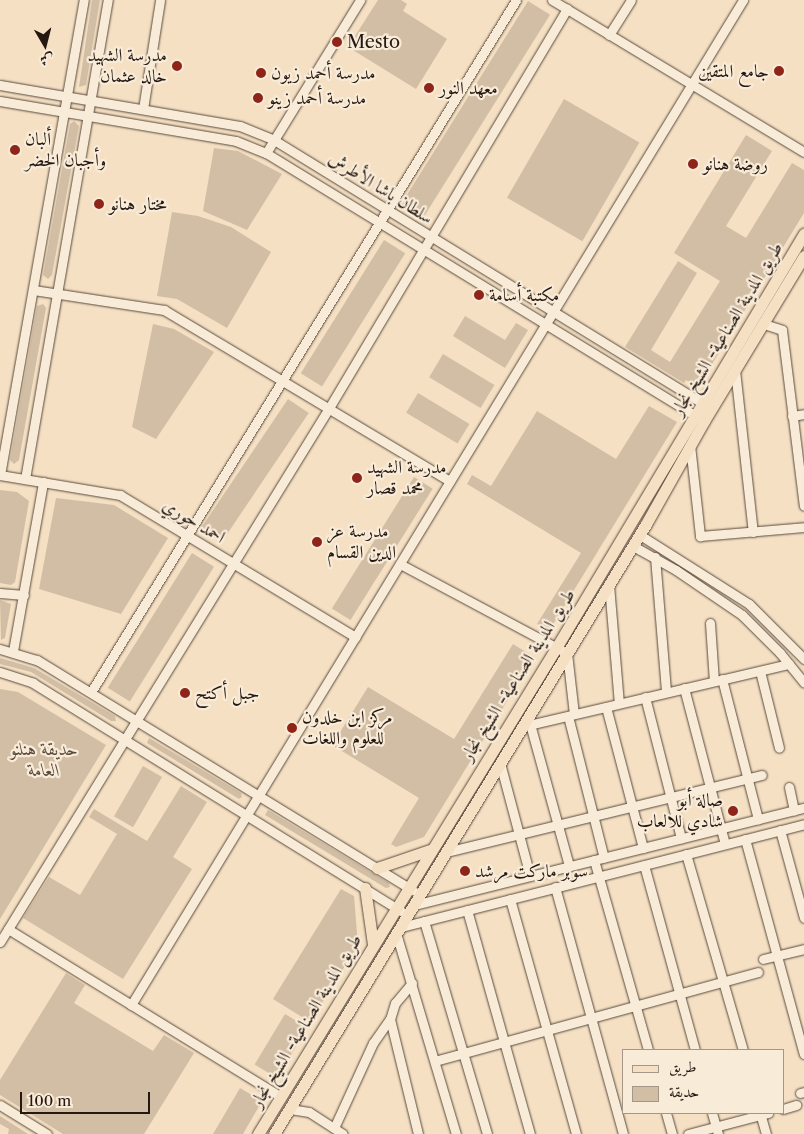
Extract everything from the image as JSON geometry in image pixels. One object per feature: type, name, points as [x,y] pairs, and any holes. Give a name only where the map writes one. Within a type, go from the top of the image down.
[{"type":"main road","name":"طريق المدينة الصناعية- الشيخ نجار","points":[[258,1134],[430,850],[707,406],[804,233]]},
{"type":"main road","points":[[707,406],[735,370],[803,258]]},
{"type":"main road","points":[[274,1134],[500,763],[527,725],[567,653],[633,546],[690,445],[699,418]]},
{"type":"main road","points":[[377,868],[430,850]]},
{"type":"main road","points":[[364,888],[373,944]]},
{"type":"street","points":[[0,475],[84,0]]},
{"type":"street","points":[[25,479],[108,0]]},
{"type":"street","points":[[143,109],[160,0]]},
{"type":"street","points":[[266,153],[360,0]]},
{"type":"street","points":[[91,692],[516,0]]},
{"type":"street","points":[[552,0],[691,86],[804,152]]},
{"type":"street","points":[[609,35],[631,0]]},
{"type":"street","points":[[131,1005],[743,0]]},
{"type":"street","points":[[0,942],[329,408],[567,9]]},
{"type":"street","name":"سلطان باشا الأطرش","points":[[0,85],[240,126],[274,140],[430,238],[707,406]]},
{"type":"street","name":"سلطان باشا الأطرش","points":[[0,101],[236,141],[266,153],[422,251],[699,418]]},
{"type":"street","points":[[33,290],[164,310],[450,481]]},
{"type":"street","points":[[764,324],[782,330],[804,506]]},
{"type":"street","points":[[735,370],[753,532]]},
{"type":"street","points":[[792,416],[804,414]]},
{"type":"street","points":[[690,445],[700,536],[804,527]]},
{"type":"street","name":"احمد حوري","points":[[0,475],[120,495],[355,637]]},
{"type":"street","points":[[14,651],[43,482]]},
{"type":"street","points":[[640,534],[733,591],[774,626],[804,659]]},
{"type":"street","points":[[633,546],[655,557],[724,601],[757,628],[804,684]]},
{"type":"street","points":[[655,557],[666,692]]},
{"type":"street","points":[[400,564],[567,653],[571,715],[604,858]]},
{"type":"street","points":[[609,585],[619,704]]},
{"type":"street","points":[[724,601],[733,591]]},
{"type":"street","points":[[0,593],[24,595]]},
{"type":"street","points":[[710,623],[718,680],[758,819]]},
{"type":"street","points":[[0,649],[14,651],[37,660],[138,720],[420,895]]},
{"type":"street","points":[[569,866],[527,725],[789,664]]},
{"type":"street","points":[[760,671],[779,748]]},
{"type":"street","points":[[0,672],[33,682],[408,915]]},
{"type":"street","points":[[684,688],[724,844]]},
{"type":"street","points":[[645,698],[681,838]]},
{"type":"street","points":[[606,707],[643,848]]},
{"type":"street","points":[[500,763],[530,876]]},
{"type":"street","points":[[446,852],[558,826],[762,774]]},
{"type":"street","points":[[789,787],[794,810]]},
{"type":"street","points":[[414,905],[804,808]]},
{"type":"street","points":[[456,1134],[412,983],[399,930],[424,921],[804,824]]},
{"type":"street","points":[[780,830],[804,918]]},
{"type":"street","points":[[745,839],[804,1054]]},
{"type":"street","points":[[686,854],[742,1049]]},
{"type":"street","points":[[594,860],[648,1049]]},
{"type":"street","points":[[644,865],[695,1049]]},
{"type":"street","points":[[555,887],[623,1134]]},
{"type":"street","points":[[510,899],[576,1134]]},
{"type":"street","points":[[467,910],[530,1134]]},
{"type":"street","points":[[424,921],[487,1134]]},
{"type":"street","points":[[8,929],[281,1097]]},
{"type":"street","points":[[763,959],[804,949]]},
{"type":"street","points":[[435,1062],[758,972]]},
{"type":"street","points":[[334,1128],[373,1043],[390,1019],[395,1003],[412,983]]},
{"type":"street","points":[[390,1019],[418,1134]]},
{"type":"street","points":[[0,1105],[47,1134]]},
{"type":"street","points":[[784,1109],[796,1105]]},
{"type":"street","points":[[290,1109],[309,1112],[343,1134]]},
{"type":"street","points":[[666,1114],[672,1134]]},
{"type":"street","points":[[712,1114],[717,1130]]},
{"type":"street","points":[[688,1134],[717,1130],[760,1114]]},
{"type":"street","points":[[763,1114],[766,1134]]},
{"type":"green space","points":[[92,0],[100,0],[86,85],[79,87]]},
{"type":"green space","points":[[378,0],[401,0],[407,4],[403,11],[447,39],[416,89],[348,47]]},
{"type":"green space","points":[[528,1],[550,15],[422,219],[400,205]]},
{"type":"green space","points":[[564,99],[639,142],[582,241],[507,198]]},
{"type":"green space","points":[[74,121],[79,126],[52,275],[48,279],[43,275],[70,124]]},
{"type":"green space","points":[[746,135],[772,151],[726,226],[746,238],[792,163],[804,170],[804,213],[698,387],[686,380],[684,383],[625,347],[678,261],[697,273],[651,350],[670,362],[720,281],[674,253]]},
{"type":"green space","points":[[214,148],[238,151],[282,174],[247,230],[203,211]]},
{"type":"green space","points":[[172,212],[198,216],[231,227],[271,252],[227,328],[177,299],[157,296]]},
{"type":"green space","points":[[384,240],[405,253],[322,386],[301,373]]},
{"type":"green space","points":[[43,304],[46,308],[19,460],[14,464],[10,460],[37,306]]},
{"type":"green space","points":[[465,316],[505,340],[516,323],[528,330],[505,368],[453,336]]},
{"type":"green space","points":[[153,324],[174,329],[214,352],[156,439],[132,427]]},
{"type":"green space","points":[[443,354],[494,385],[481,408],[429,377]]},
{"type":"green space","points":[[418,393],[469,424],[458,444],[406,413]]},
{"type":"green space","points":[[288,399],[309,413],[223,541],[202,527]]},
{"type":"green space","points":[[649,406],[677,422],[549,631],[537,624],[581,553],[467,484],[472,475],[491,486],[537,411],[616,459]]},
{"type":"green space","points":[[414,477],[433,489],[351,620],[332,608]]},
{"type":"green space","points":[[0,490],[17,492],[29,501],[15,582],[11,585],[0,583]]},
{"type":"green space","points":[[56,498],[114,505],[168,538],[121,614],[39,589]]},
{"type":"green space","points":[[192,553],[214,567],[130,702],[108,688]]},
{"type":"green space","points":[[0,600],[11,604],[5,638],[1,640]]},
{"type":"green space","points":[[513,644],[534,657],[424,837],[396,847],[391,844],[419,798],[332,745],[368,687],[454,739]]},
{"type":"green space","points":[[0,658],[34,668],[115,716],[116,721],[111,721],[31,672],[0,664]]},
{"type":"green space","name":"حديقة هنلنو العامة","points":[[0,689],[18,692],[106,745],[0,919]]},
{"type":"green space","points":[[149,738],[241,793],[242,797],[239,799],[147,743]]},
{"type":"green space","points":[[143,766],[162,777],[133,827],[114,816]]},
{"type":"green space","points":[[181,786],[207,802],[173,857],[192,869],[123,979],[23,918],[49,877],[80,895],[117,834],[89,817],[94,809],[147,841]]},
{"type":"green space","points":[[268,810],[389,883],[390,887],[386,888],[265,815]]},
{"type":"green space","points":[[341,889],[354,896],[358,945],[310,1022],[273,999]]},
{"type":"green space","points":[[66,973],[85,985],[74,1003],[153,1051],[164,1035],[194,1053],[144,1134],[63,1134],[0,1095],[0,1080]]},
{"type":"green space","points":[[285,1014],[307,1027],[277,1078],[255,1065]]},
{"type":"green space","points":[[240,1088],[262,1101],[243,1134],[213,1134]]},
{"type":"green space","points":[[0,1116],[28,1134],[8,1134],[9,1129],[0,1124]]},
{"type":"place","name":"Mesto","points":[[337,42]]},
{"type":"place","name":"مدرسة الشهيد خالد عثمان","points":[[177,66]]},
{"type":"place","name":"جامع المتقين","points":[[779,71]]},
{"type":"place","name":"مدرسة أحمد زيون","points":[[261,73]]},
{"type":"place","name":"معهد النور","points":[[429,88]]},
{"type":"place","name":"مدرسة أحمد زينو","points":[[258,98]]},
{"type":"place","name":"ألبان وأجبان الخضر","points":[[15,150]]},
{"type":"place","name":"روضة هنانو","points":[[693,164]]},
{"type":"place","name":"مختار هنانو","points":[[99,204]]},
{"type":"place","name":"مكتبة أسامة","points":[[479,295]]},
{"type":"place","name":"مدرسة الشهيد محمد قصار","points":[[357,478]]},
{"type":"place","name":"مدرسة عز الدين القسام","points":[[317,542]]},
{"type":"place","name":"جبل أكتح","points":[[185,693]]},
{"type":"place","name":"مركز ابن خلدون للعلوم واللغات","points":[[292,728]]},
{"type":"place","name":"صالة أبو شادي للالعاب","points":[[733,811]]},
{"type":"place","name":"سوبر ماركت مرشد","points":[[465,871]]}]
